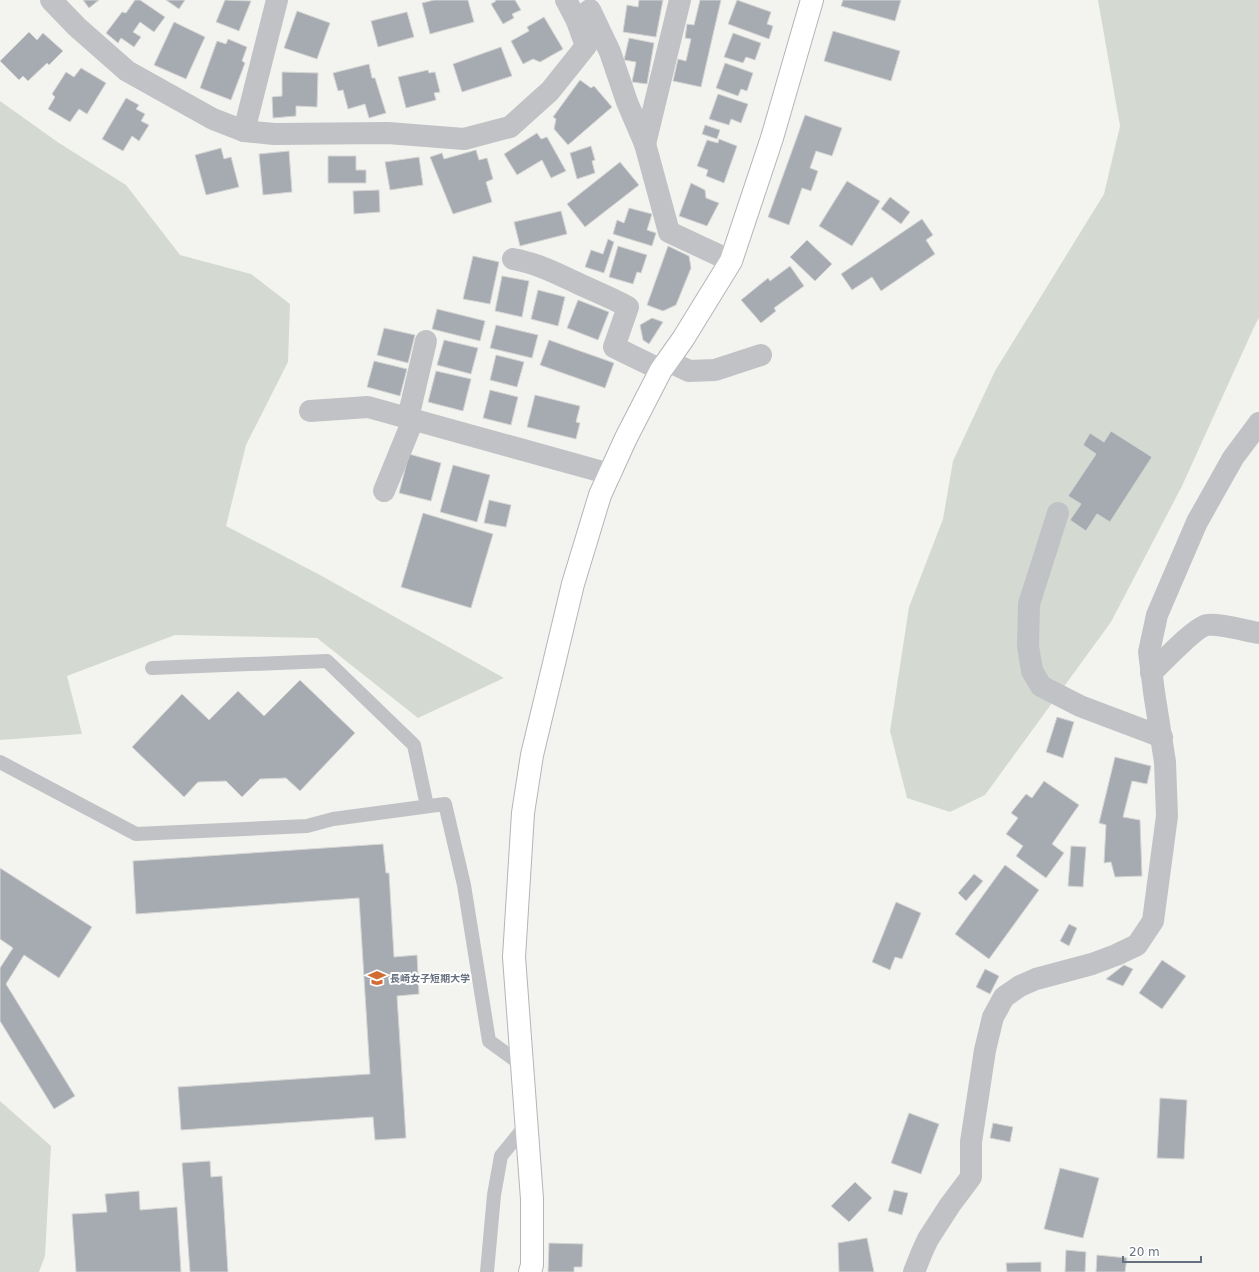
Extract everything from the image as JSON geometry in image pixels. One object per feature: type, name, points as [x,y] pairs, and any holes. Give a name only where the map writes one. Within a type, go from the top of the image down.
[{"type":"street","points":[[51,0],[77,27],[127,71],[213,119],[244,131],[274,134],[388,133],[464,139],[510,127],[550,91],[586,46],[578,21],[566,0]]},
{"type":"street","points":[[244,131],[277,0]]},
{"type":"street","points":[[645,144],[680,0]]},
{"type":"street","points":[[530,1272],[532,1265],[532,1199],[514,957],[523,813],[532,755],[573,584],[600,495],[626,438],[665,365],[683,340],[731,261],[772,138],[812,0]]},
{"type":"street","points":[[578,21],[590,10],[610,52],[627,102],[645,144],[669,232],[731,261]]},
{"type":"street","points":[[513,259],[554,272],[628,307],[614,347],[665,365],[689,371],[715,370],[761,355]]},
{"type":"street","points":[[384,491],[411,419],[426,341]]},
{"type":"street","points":[[310,410],[368,407],[610,474]]},
{"type":"street","points":[[914,1272],[928,1239],[950,1205],[971,1177],[971,1142],[985,1050],[993,1017],[1004,997],[1020,986],[1036,979],[1092,964],[1138,945],[1153,921],[1168,816],[1166,762],[1149,652],[1156,615],[1197,522],[1233,458],[1259,423]]},
{"type":"street","points":[[1058,513],[1029,604],[1028,646],[1032,671],[1042,686],[1080,706],[1162,738]]},
{"type":"street","points":[[1152,673],[1195,633],[1206,625],[1216,625],[1259,633]]},
{"type":"lane","points":[[152,668],[327,661],[414,745],[427,806]]},
{"type":"lane","points":[[0,762],[136,834],[307,826],[333,819],[445,804],[464,885],[489,1041],[522,1065]]},
{"type":"lane","points":[[487,1272],[494,1195],[501,1156],[527,1124]]},
{"type":"shaded area","points":[[1098,0],[1259,0],[1259,318],[1182,486],[1111,622],[985,795],[950,812],[907,798],[890,731],[909,607],[943,519],[953,461],[995,371],[1104,194],[1120,126]]},
{"type":"shaded area","points":[[0,101],[59,143],[126,185],[180,255],[251,274],[290,304],[288,362],[246,445],[226,526],[320,575],[504,678],[418,718],[317,638],[175,635],[67,676],[82,734],[0,740]]},
{"type":"shaded area","points":[[0,1101],[51,1146],[45,1256],[39,1272],[0,1272]]},
{"type":"building","points":[[83,0],[99,0],[89,8]]},
{"type":"building","points":[[135,0],[140,0],[165,17],[154,32],[140,22],[133,32],[141,37],[134,47],[121,38],[118,43],[106,33],[122,12],[126,13]]},
{"type":"building","points":[[166,0],[185,0],[179,9]]},
{"type":"building","points":[[225,0],[251,1],[239,31],[216,22]]},
{"type":"building","points":[[434,0],[468,0],[474,22],[430,34],[422,3]]},
{"type":"building","points":[[495,0],[515,0],[521,10],[512,14],[514,18],[503,24],[491,4],[496,1]]},
{"type":"building","points":[[639,0],[663,0],[656,37],[623,32],[627,5],[638,7]]},
{"type":"building","points":[[700,0],[721,0],[701,87],[673,81],[678,59],[686,61],[691,39],[685,38],[687,24],[694,25]]},
{"type":"building","points":[[737,0],[771,12],[767,24],[773,26],[769,39],[728,24]]},
{"type":"building","points":[[843,0],[901,0],[895,21],[841,6]]},
{"type":"building","points":[[297,11],[330,23],[317,59],[284,48]]},
{"type":"building","points":[[407,12],[414,37],[378,47],[371,21]]},
{"type":"building","points":[[544,17],[563,49],[540,62],[533,59],[523,64],[511,41],[529,31],[527,27]]},
{"type":"building","points":[[174,22],[205,37],[186,79],[154,65]]},
{"type":"building","points":[[833,31],[900,51],[891,81],[824,61]]},
{"type":"building","points":[[29,32],[37,40],[43,33],[63,51],[49,65],[47,63],[28,81],[23,76],[19,80],[0,61]]},
{"type":"building","points":[[733,33],[761,43],[755,60],[746,57],[743,63],[724,57]]},
{"type":"building","points":[[629,38],[654,43],[647,84],[632,82],[636,62],[624,60]]},
{"type":"building","points":[[228,39],[247,47],[242,61],[245,63],[231,100],[200,88],[217,41],[226,44]]},
{"type":"building","points":[[501,47],[512,76],[462,92],[453,64]]},
{"type":"building","points":[[725,63],[753,73],[747,91],[741,89],[738,96],[716,88]]},
{"type":"building","points":[[369,64],[372,78],[375,78],[386,113],[369,118],[365,104],[348,109],[343,90],[338,91],[333,73]]},
{"type":"building","points":[[81,68],[106,83],[87,114],[79,109],[70,122],[48,109],[55,97],[52,94],[66,72],[74,77]]},
{"type":"building","points":[[428,70],[429,73],[435,72],[440,92],[434,93],[436,100],[406,108],[398,77]]},
{"type":"building","points":[[282,72],[318,73],[317,107],[296,106],[296,116],[273,118],[272,97],[282,96]]},
{"type":"building","points":[[580,80],[591,88],[594,86],[612,107],[568,145],[554,129],[556,119],[553,117]]},
{"type":"building","points":[[718,94],[748,104],[741,123],[731,119],[729,125],[709,119]]},
{"type":"building","points":[[126,98],[139,105],[136,109],[145,114],[141,121],[149,125],[139,141],[132,136],[123,151],[102,139]]},
{"type":"building","points":[[805,115],[842,128],[832,156],[816,151],[810,168],[818,171],[811,191],[802,188],[789,225],[768,217]]},
{"type":"building","points":[[705,125],[720,130],[717,139],[702,134]]},
{"type":"building","points":[[537,133],[541,139],[547,137],[566,171],[551,178],[542,160],[517,175],[504,154]]},
{"type":"building","points":[[719,139],[737,146],[724,183],[706,176],[708,170],[697,166],[707,140],[718,143]]},
{"type":"building","points":[[591,146],[595,160],[592,161],[595,173],[577,179],[570,153]]},
{"type":"building","points":[[221,148],[224,159],[231,157],[239,187],[206,195],[195,155]]},
{"type":"building","points":[[476,150],[479,160],[487,158],[493,179],[486,182],[492,202],[453,214],[430,157],[442,153],[444,159]]},
{"type":"building","points":[[289,151],[292,192],[263,195],[259,154]]},
{"type":"building","points":[[328,156],[356,156],[356,170],[366,170],[366,183],[328,183]]},
{"type":"building","points":[[419,157],[423,185],[390,190],[385,162]]},
{"type":"building","points":[[620,162],[639,185],[585,227],[567,204]]},
{"type":"building","points":[[847,181],[880,201],[852,246],[819,226]]},
{"type":"building","points":[[691,183],[705,190],[706,198],[719,203],[707,226],[679,216]]},
{"type":"building","points":[[379,190],[380,212],[354,214],[353,191]]},
{"type":"building","points":[[890,197],[910,212],[901,224],[881,209]]},
{"type":"building","points":[[629,208],[652,214],[647,230],[656,233],[652,246],[613,234],[617,220],[624,223]]},
{"type":"building","points":[[561,211],[567,234],[520,246],[514,222]]},
{"type":"building","points":[[922,219],[933,235],[926,240],[935,254],[881,291],[872,277],[852,290],[841,274]]},
{"type":"building","points":[[608,239],[614,242],[604,273],[585,267],[591,250],[603,254]]},
{"type":"building","points":[[807,240],[832,264],[815,281],[790,257]]},
{"type":"building","points":[[618,246],[647,255],[641,273],[637,272],[633,284],[609,277]]},
{"type":"building","points":[[668,246],[689,256],[691,268],[676,305],[663,311],[647,305]]},
{"type":"building","points":[[473,256],[499,262],[490,304],[463,299]]},
{"type":"building","points":[[790,266],[804,286],[774,308],[776,311],[761,323],[741,300],[768,278],[770,281]]},
{"type":"building","points":[[502,276],[529,281],[522,317],[495,311]]},
{"type":"building","points":[[538,290],[565,297],[558,326],[531,319]]},
{"type":"building","points":[[578,300],[609,312],[598,340],[567,328]]},
{"type":"building","points":[[437,309],[485,321],[480,341],[432,329]]},
{"type":"building","points":[[652,318],[663,322],[649,344],[643,340],[640,325]]},
{"type":"building","points":[[496,325],[538,335],[532,358],[490,348]]},
{"type":"building","points":[[384,328],[415,335],[408,363],[377,355]]},
{"type":"building","points":[[444,340],[478,348],[471,374],[437,365]]},
{"type":"building","points":[[549,340],[614,363],[605,388],[540,365]]},
{"type":"building","points":[[496,355],[524,362],[517,387],[490,380]]},
{"type":"building","points":[[374,361],[407,369],[400,396],[367,387]]},
{"type":"building","points":[[436,371],[471,379],[463,411],[428,402]]},
{"type":"building","points":[[490,390],[518,397],[511,425],[483,418]]},
{"type":"building","points":[[535,395],[580,406],[576,422],[580,423],[576,439],[527,427]]},
{"type":"building","points":[[1111,431],[1152,457],[1110,522],[1097,514],[1086,531],[1070,520],[1081,504],[1068,496],[1096,454],[1083,445],[1090,433],[1104,442]]},
{"type":"building","points":[[409,454],[441,463],[431,501],[399,493]]},
{"type":"building","points":[[453,465],[490,475],[477,522],[440,512]]},
{"type":"building","points":[[489,500],[511,505],[506,527],[484,523]]},
{"type":"building","points":[[423,513],[493,534],[471,608],[401,587]]},
{"type":"building","points":[[300,680],[355,733],[300,791],[286,778],[260,779],[242,797],[226,781],[198,782],[184,797],[132,747],[182,694],[209,720],[238,691],[264,716]]},
{"type":"building","points":[[1057,717],[1074,722],[1063,758],[1046,752]]},
{"type":"building","points":[[1115,757],[1151,766],[1147,784],[1132,781],[1123,817],[1140,820],[1142,876],[1115,877],[1111,862],[1104,863],[1106,825],[1099,823]]},
{"type":"building","points":[[1044,781],[1079,805],[1052,844],[1064,853],[1046,878],[1016,856],[1023,846],[1006,834],[1018,818],[1011,813],[1026,794],[1032,798]]},
{"type":"building","points":[[383,844],[386,873],[389,873],[394,957],[417,955],[419,994],[397,996],[406,1138],[375,1140],[373,1117],[181,1130],[178,1087],[370,1074],[359,898],[136,914],[133,861]]},
{"type":"building","points":[[1071,846],[1086,847],[1083,887],[1068,886]]},
{"type":"building","points":[[1005,865],[1039,890],[989,959],[955,934]]},
{"type":"building","points":[[0,868],[92,927],[59,978],[24,955],[6,984],[75,1096],[54,1109],[0,1021],[0,968],[13,948],[0,939]]},
{"type":"building","points":[[974,874],[983,881],[966,901],[958,893]]},
{"type":"building","points":[[896,902],[921,913],[902,959],[895,957],[890,970],[872,962]]},
{"type":"building","points":[[1069,924],[1077,928],[1069,946],[1060,941]]},
{"type":"building","points":[[1162,960],[1186,976],[1162,1009],[1139,993]]},
{"type":"building","points":[[1124,965],[1133,969],[1123,986],[1106,979]]},
{"type":"building","points":[[985,969],[999,976],[990,994],[976,987]]},
{"type":"building","points":[[1160,1098],[1187,1100],[1184,1159],[1157,1158]]},
{"type":"building","points":[[909,1113],[939,1124],[921,1174],[891,1163]]},
{"type":"building","points":[[993,1123],[1013,1127],[1010,1142],[990,1138]]},
{"type":"building","points":[[210,1161],[211,1177],[222,1176],[228,1272],[190,1272],[182,1163]]},
{"type":"building","points":[[1060,1168],[1099,1178],[1083,1238],[1044,1229]]},
{"type":"building","points":[[855,1182],[872,1198],[849,1222],[831,1206]]},
{"type":"building","points":[[894,1190],[908,1193],[902,1215],[888,1211]]},
{"type":"building","points":[[139,1191],[140,1210],[177,1207],[181,1272],[76,1272],[72,1214],[107,1212],[105,1194]]},
{"type":"building","points":[[867,1238],[874,1272],[839,1272],[838,1243]]},
{"type":"building","points":[[549,1243],[583,1244],[582,1267],[574,1267],[574,1272],[548,1272]]},
{"type":"building","points":[[1066,1250],[1086,1252],[1085,1272],[1065,1272]]},
{"type":"building","points":[[1097,1255],[1127,1258],[1125,1272],[1096,1272]]},
{"type":"building","points":[[1041,1262],[1041,1272],[1007,1272],[1006,1263]]},
{"type":"place","name":"長崎女子短期大学","points":[[377,978]]}]
